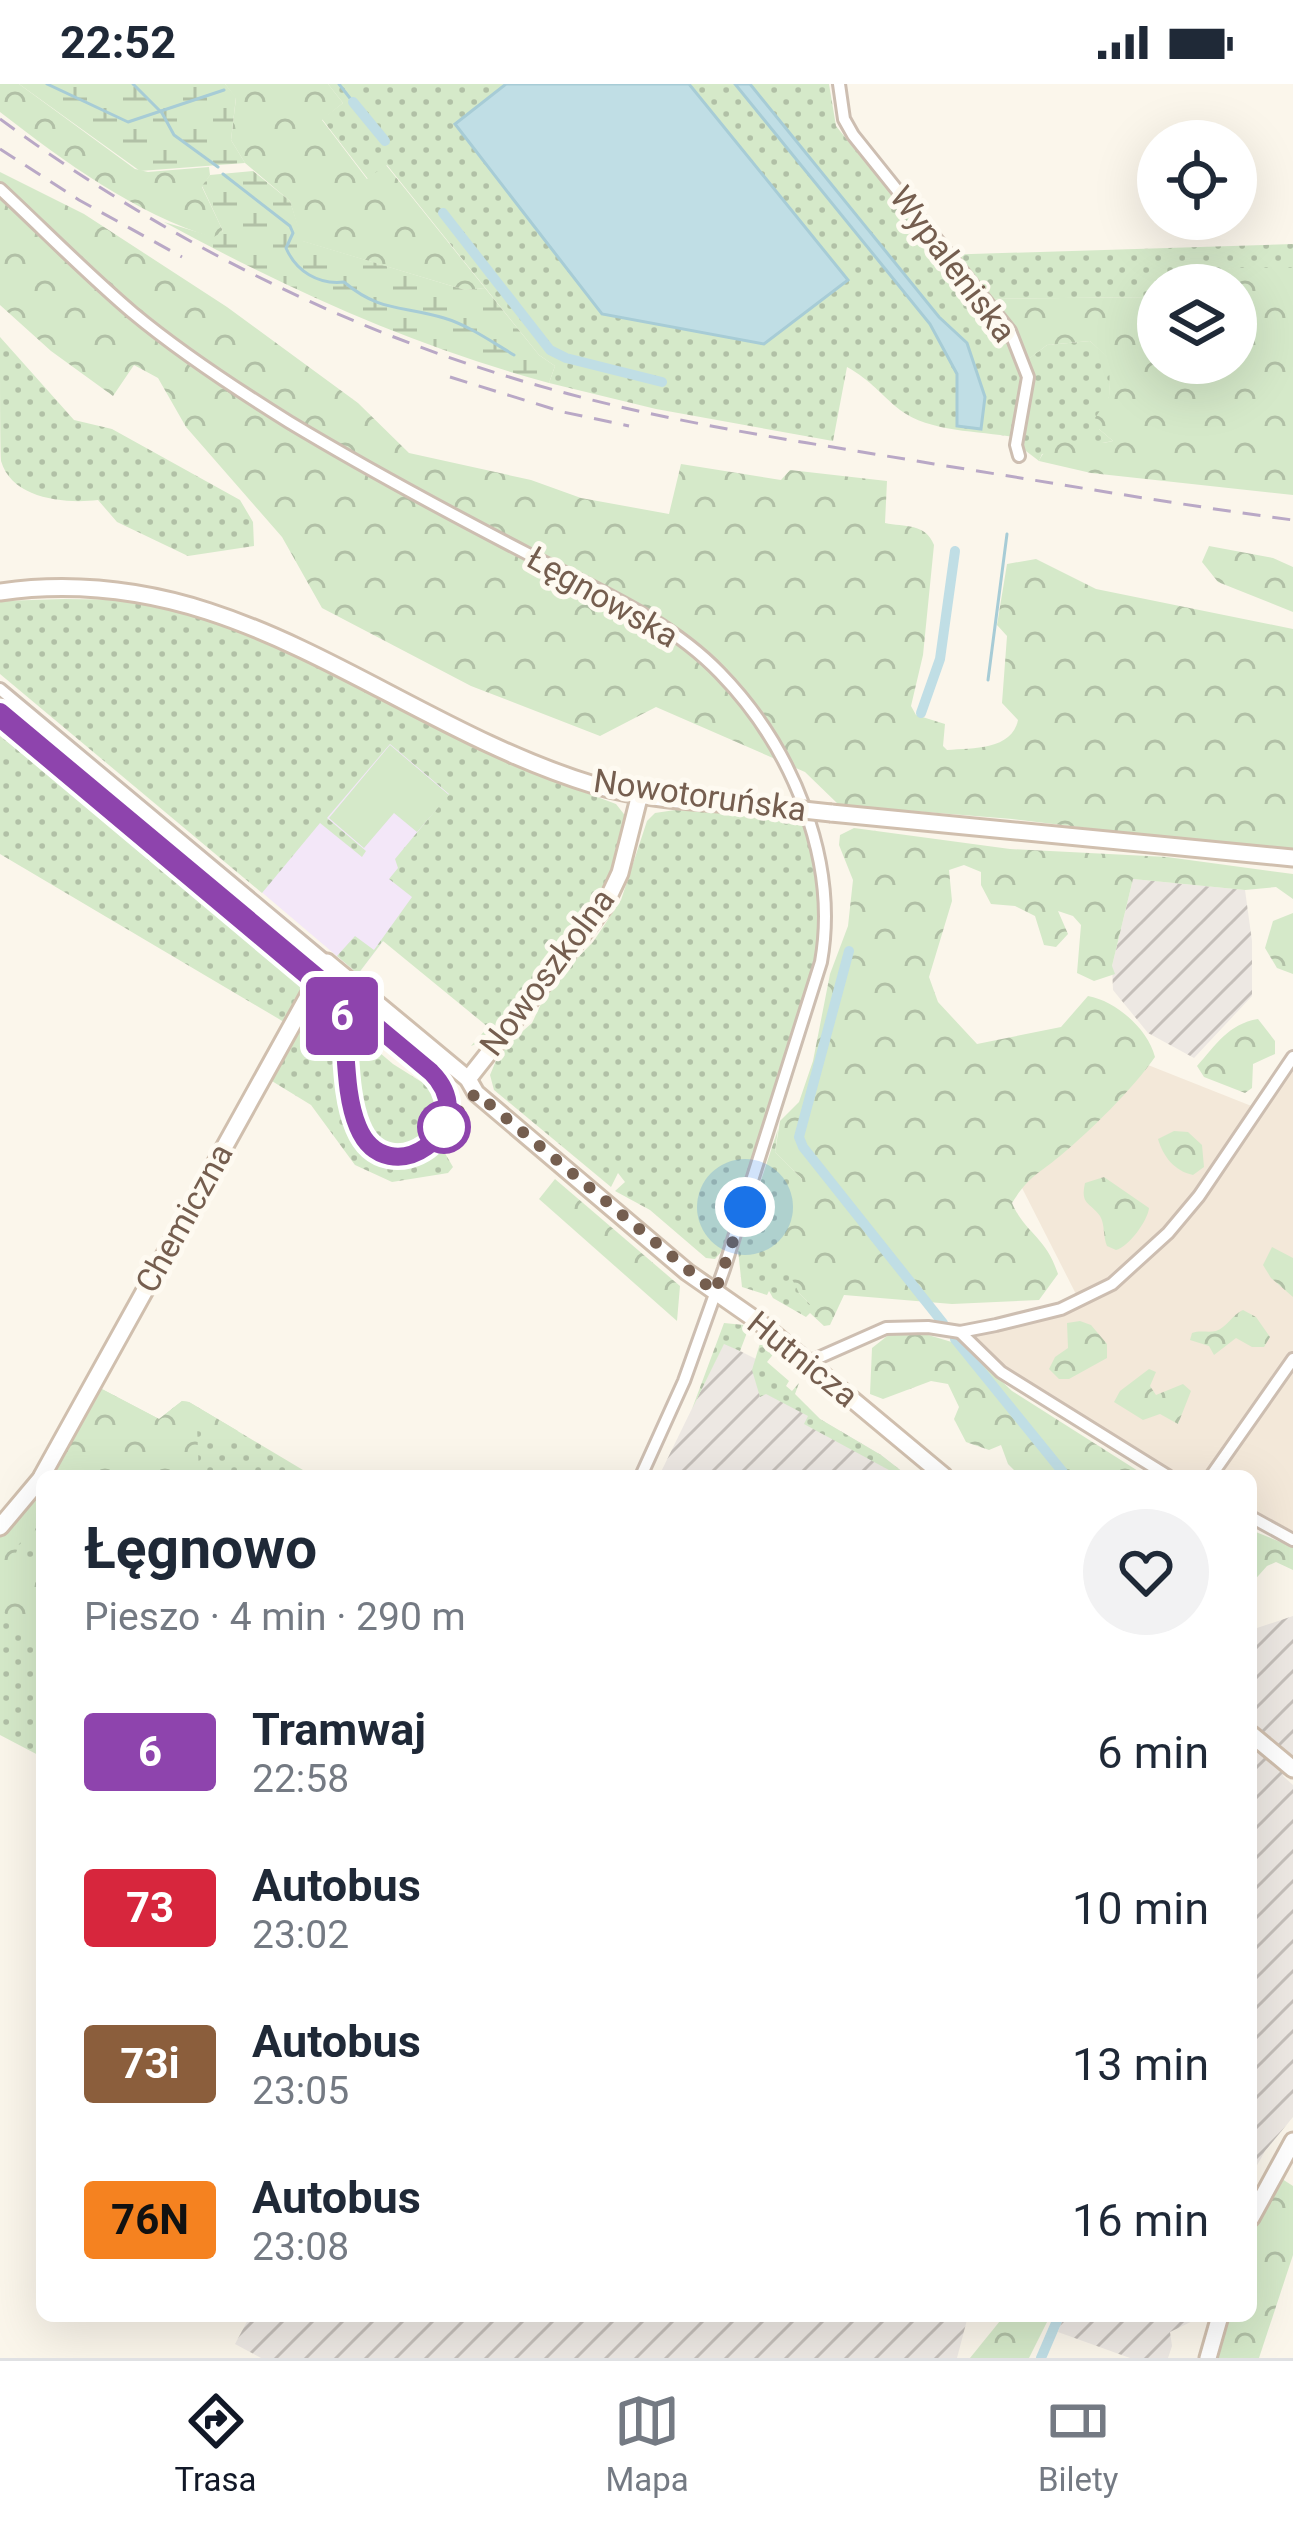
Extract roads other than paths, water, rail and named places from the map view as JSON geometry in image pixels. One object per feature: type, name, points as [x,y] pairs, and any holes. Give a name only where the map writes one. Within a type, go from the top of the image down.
[{"type":"street","name":"Wypaleniska","points":[[839,84],[844,119],[853,135],[988,300],[1019,348],[1029,389],[1017,440],[1019,456]]},
{"type":"street","name":"Łęgnowska","points":[[0,189],[132,312],[287,420],[404,488],[652,619],[720,672],[754,715],[792,778],[822,865],[826,935],[803,1025],[715,1292],[684,1382],[644,1470]]},
{"type":"street","name":"Nowotoruńska","points":[[0,592],[130,593],[231,616],[530,760],[596,785],[640,794],[1293,858]]},
{"type":"street","name":"Hutnicza","points":[[0,689],[715,1292],[809,1362],[937,1470]]},
{"type":"street","name":"Nowoszkolna","points":[[468,1079],[604,907],[620,873],[640,794]]},
{"type":"street","name":"Chemiczna","points":[[45,1470],[327,962]]},
{"type":"street","points":[[809,1362],[886,1328],[960,1332],[1060,1310],[1112,1284],[1199,1196],[1293,1057]]},
{"type":"street","points":[[960,1332],[1001,1372],[1158,1470]]},
{"type":"street","points":[[1215,1470],[1293,1359]]},
{"type":"street","name":"Chemiczna","points":[[0,1527],[36,1483]]},
{"type":"street","points":[[1257,1520],[1293,1540]]},
{"type":"street","points":[[1257,1740],[1293,1769]]},
{"type":"street","points":[[1257,2207],[1293,2141]]},
{"type":"street","points":[[1208,2358],[1218,2322]]},
{"type":"water","points":[[506,84],[689,84],[848,280],[764,344],[602,314],[455,124]]},
{"type":"water","points":[[735,84],[750,84],[939,317],[967,343],[985,397],[981,429],[957,426],[957,374],[930,324]]},
{"type":"waterway","points":[[47,84],[128,122],[224,90]]},
{"type":"waterway","points":[[133,84],[162,113],[174,135],[218,167]]},
{"type":"waterway","points":[[339,84],[353,102]]},
{"type":"waterway","points":[[353,102],[385,141]]},
{"type":"waterway","points":[[223,174],[290,226],[293,233],[286,248],[309,275],[344,282],[381,304],[453,321],[514,355]]},
{"type":"waterway","points":[[443,213],[550,350],[662,382]]},
{"type":"waterway","points":[[988,680],[1007,534]]},
{"type":"waterway","points":[[921,713],[940,659],[955,551]]},
{"type":"waterway","points":[[849,951],[799,1137],[943,1323]]},
{"type":"waterway","points":[[955,1339],[1061,1470]]},
{"type":"waterway","points":[[1041,2358],[1056,2322]]},
{"type":"railway","points":[[0,119],[132,208],[272,284],[417,346],[492,372],[705,425],[1293,520]]},
{"type":"railway","points":[[0,149],[182,257]]},
{"type":"railway","points":[[450,377],[563,412],[629,426]]},
{"type":"tram line","name":"6","points":[[0,712],[440,1080],[447,1116],[434,1142],[405,1157],[385,1154],[364,1139],[355,1120],[342,1014],[335,999],[0,718]]}]
